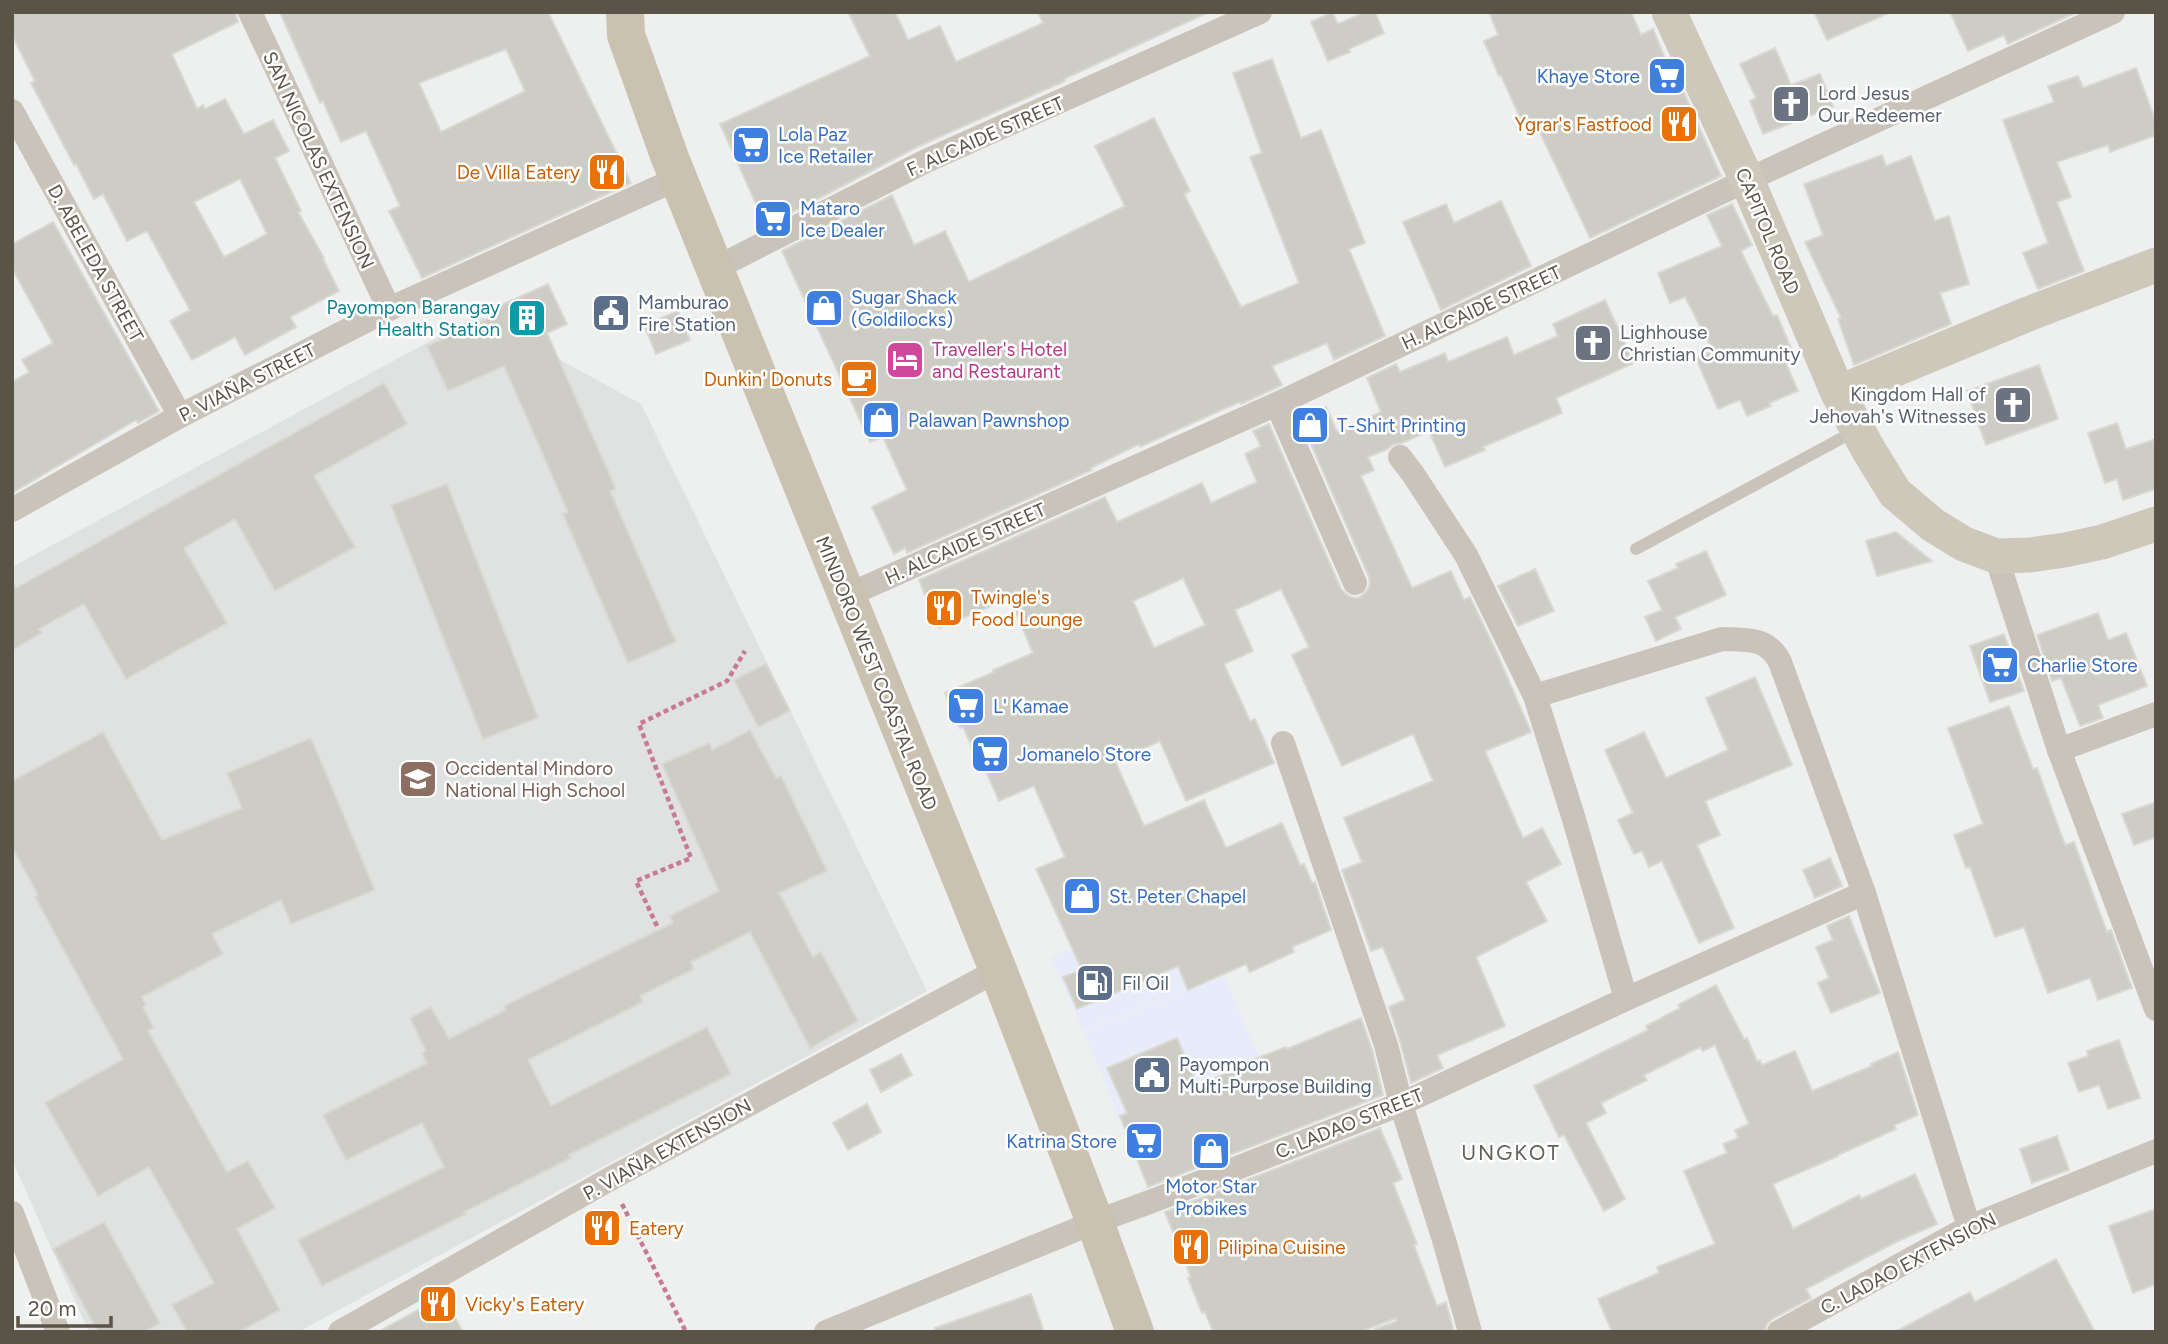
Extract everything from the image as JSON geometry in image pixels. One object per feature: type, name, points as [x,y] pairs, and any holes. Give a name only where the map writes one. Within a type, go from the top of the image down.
[{"type":"main road","name":"MINDORO WEST COASTAL ROAD","points":[[621,20],[714,269],[998,970],[1096,1222],[1132,1328]]},
{"type":"street","name":"SAN NICOLAS EXTENSION","points":[[250,12],[389,309]]},
{"type":"street","name":"F. ALCAIDE STREET","points":[[714,269],[926,161],[1260,12]]},
{"type":"street","name":"CAPITOL ROAD","points":[[1669,12],[1747,180],[1838,393],[1895,493],[1933,525],[1964,544],[1996,556],[2065,550],[2102,542],[2156,524]]},
{"type":"street","name":"H. ALCAIDE STREET","points":[[846,596],[1277,404],[1747,180],[2113,12]]},
{"type":"street","name":"D. ABELEDA STREET","points":[[12,111],[180,416]]},
{"type":"street","name":"P. VIAÑA STREET","points":[[12,510],[180,416],[389,309],[679,178]]},
{"type":"street","points":[[1838,393],[2028,314],[2156,265]]},
{"type":"street","points":[[1277,404],[1355,583]]},
{"type":"street","points":[[1399,457],[1466,555],[1535,695],[1626,999]]},
{"type":"street","points":[[1996,556],[2059,750],[2153,994]]},
{"type":"street","points":[[1535,695],[1722,639],[1753,640],[1773,649],[1864,893],[1969,1227]]},
{"type":"street","points":[[2059,750],[2156,714]]},
{"type":"street","points":[[1283,743],[1386,1045],[1469,1332]]},
{"type":"street","name":"C. LADAO STREET","points":[[827,1332],[1096,1222],[1401,1104],[1626,999],[1864,893]]},
{"type":"street","name":"P. VIAÑA EXTENSION","points":[[340,1332],[610,1179],[998,970]]},
{"type":"street","name":"C. LADAO EXTENSION","points":[[1779,1332],[1969,1227],[2156,1151]]},
{"type":"street","points":[[12,1213],[58,1332]]},
{"type":"lane","points":[[1636,549],[1857,430]]},
{"type":"path","points":[[657,926],[636,881],[691,858],[639,724],[727,681],[745,651]]},
{"type":"path","points":[[610,1179],[686,1332]]},
{"type":"shaded area","name":"Occidental Mindoro National High School","points":[[478,315],[641,404],[927,991],[298,1332],[89,1332],[12,1160],[12,567]]},
{"type":"shaded area","points":[[1152,913],[1187,989],[1083,1031],[1051,957]]},
{"type":"shaded area","points":[[1224,976],[1259,1056],[1118,1116],[1084,1032]]},
{"type":"building","points":[[12,12],[235,12],[238,22],[172,54],[197,109],[203,105],[205,109],[225,99],[244,134],[273,120],[289,151],[275,158],[301,211],[298,212],[339,291],[290,317],[296,327],[245,355],[235,337],[192,360],[170,321],[190,310],[147,231],[127,241],[103,194],[94,199],[31,83],[35,81],[12,35]],"holes":[[[240,179],[267,234],[224,257],[194,202]]]},
{"type":"building","points":[[280,12],[548,12],[631,183],[422,278],[389,211],[400,206],[366,131],[341,142],[323,101],[320,103]],"holes":[[[506,49],[525,91],[441,132],[419,83]]]},
{"type":"building","points":[[848,12],[895,12],[908,40],[940,26],[956,62],[1043,23],[1038,12],[1209,12],[1064,79],[1065,81],[917,147],[766,226],[720,124],[870,56]]},
{"type":"building","points":[[1332,12],[1338,24],[1365,12],[1375,12],[1384,33],[1328,61],[1311,22]]},
{"type":"building","points":[[1489,12],[1631,12],[1641,35],[1653,29],[1721,176],[1590,238],[1536,124],[1525,129],[1501,75],[1499,76],[1484,41],[1498,35]]},
{"type":"building","points":[[1814,12],[1891,12],[1827,40]]},
{"type":"building","points":[[1950,12],[2077,12],[2008,44],[2004,35],[1968,51]]},
{"type":"building","name":"Lord Jesus Our Redeemer","points":[[1775,48],[1791,85],[1820,74],[1833,107],[1763,134],[1750,101],[1756,98],[1740,64]]},
{"type":"building","points":[[1272,59],[1301,138],[1321,130],[1365,243],[1349,249],[1385,336],[1334,360],[1327,343],[1272,366],[1282,385],[1140,447],[1139,444],[1091,468],[1092,470],[907,553],[905,548],[894,554],[872,507],[907,490],[883,437],[870,442],[782,251],[892,195],[914,245],[945,231],[969,282],[1125,206],[1095,146],[1154,118],[1190,191],[1184,194],[1241,307],[1299,283],[1250,157],[1262,153],[1233,73]]},
{"type":"building","points":[[2136,68],[2156,122],[2156,135],[2110,152],[2108,145],[2057,162],[2071,197],[2057,202],[2084,271],[2038,289],[2023,253],[2048,243],[2003,120],[2054,102],[2048,86],[2078,76],[2083,88]]},
{"type":"building","points":[[1882,155],[1886,166],[1911,156],[1935,221],[1949,216],[1969,284],[1940,293],[1951,324],[1854,365],[1838,319],[1841,318],[1805,242],[1823,235],[1804,184]]},
{"type":"building","points":[[1501,201],[1531,266],[1441,310],[1403,222],[1446,204],[1454,223]]},
{"type":"building","points":[[1732,204],[1752,245],[1741,251],[1773,316],[1777,315],[1794,355],[1784,359],[1798,391],[1747,416],[1740,400],[1718,409],[1696,358],[1713,351],[1685,297],[1670,303],[1658,273],[1722,246],[1707,215]]},
{"type":"building","points":[[53,222],[159,411],[138,423],[136,420],[12,493],[12,382],[29,372],[22,360],[53,343],[12,268],[12,244]]},
{"type":"building","points":[[548,284],[567,324],[547,333],[616,489],[610,491],[676,642],[628,663],[563,514],[568,512],[504,366],[448,391],[427,346],[489,318],[486,312]]},
{"type":"building","points":[[1605,300],[1634,363],[1556,398],[1562,413],[1483,447],[1485,450],[1445,467],[1429,431],[1368,457],[1374,470],[1361,476],[1412,588],[1451,571],[1464,600],[1470,597],[1531,732],[1485,751],[1523,838],[1542,828],[1561,864],[1526,882],[1547,921],[1476,957],[1505,1026],[1437,1055],[1443,1068],[1411,1083],[1389,1007],[1405,1000],[1383,947],[1371,951],[1342,870],[1362,862],[1344,818],[1433,781],[1413,734],[1342,766],[1292,655],[1309,647],[1281,589],[1235,610],[1253,651],[1224,664],[1250,721],[1255,719],[1274,763],[1186,801],[1160,741],[1115,761],[1144,826],[1204,800],[1226,848],[1282,823],[1300,865],[1304,864],[1312,883],[1315,882],[1331,930],[1292,947],[1294,952],[1250,972],[1246,964],[1188,990],[1178,966],[1077,1009],[1063,977],[1082,970],[1036,869],[1065,857],[1034,786],[999,801],[963,727],[960,728],[945,693],[1033,653],[1010,598],[939,628],[919,580],[1105,497],[1117,522],[1202,483],[1211,503],[1257,482],[1245,454],[1261,446],[1253,431],[1269,424],[1341,589],[1354,598],[1360,597],[1367,591],[1369,577],[1300,419],[1326,407],[1337,432],[1381,412],[1367,378],[1396,364],[1400,372],[1445,353],[1448,362],[1507,337],[1514,355],[1558,336],[1553,324]],"holes":[[[1183,578],[1205,625],[1154,648],[1133,601]]]},
{"type":"building","points":[[678,311],[690,340],[656,354],[644,325]]},
{"type":"building","name":"Kingdom Hall of Jehovah's Witnesses","points":[[2039,365],[2058,419],[1986,445],[1967,391]]},
{"type":"building","points":[[384,383],[407,424],[314,476],[355,547],[275,591],[235,519],[184,548],[227,623],[126,679],[84,604],[39,629],[42,633],[12,650],[12,581],[16,588]]},
{"type":"building","points":[[2117,423],[2126,449],[2156,439],[2156,489],[2123,500],[2117,479],[2105,483],[2088,433]]},
{"type":"building","points":[[447,484],[538,718],[483,739],[391,505]]},
{"type":"building","points":[[1896,532],[1932,561],[1877,576],[1866,541]]},
{"type":"building","points":[[1706,551],[1726,595],[1675,617],[1681,629],[1656,641],[1645,617],[1662,610],[1648,581],[1678,568],[1676,564]]},
{"type":"building","points":[[1535,569],[1554,611],[1518,626],[1498,586]]},
{"type":"building","points":[[2098,613],[2108,640],[2126,633],[2147,686],[2098,705],[2103,718],[2080,726],[2061,678],[2052,681],[2037,635]]},
{"type":"building","points":[[2004,634],[2024,691],[1990,702],[1970,646]]},
{"type":"building","points":[[766,664],[790,711],[758,727],[734,680]]},
{"type":"building","points":[[1755,677],[1792,765],[1705,801],[1720,835],[1697,845],[1734,928],[1699,943],[1662,861],[1649,867],[1642,851],[1634,854],[1618,820],[1633,813],[1605,750],[1644,732],[1666,778],[1728,750],[1706,698]]},
{"type":"building","points":[[2009,706],[2033,769],[2037,768],[2065,845],[2074,842],[2107,932],[2111,930],[2132,988],[2098,1000],[2090,978],[2048,993],[2024,927],[1995,937],[1970,867],[1966,868],[1954,835],[1983,824],[1948,728]]},
{"type":"building","points":[[750,730],[776,778],[781,776],[827,871],[779,893],[813,957],[821,952],[858,1021],[810,1048],[750,932],[691,962],[694,969],[640,996],[643,1002],[528,1060],[551,1106],[707,1027],[731,1074],[569,1155],[571,1158],[464,1212],[466,1214],[322,1286],[298,1240],[444,1167],[422,1123],[346,1160],[323,1115],[427,1063],[422,1053],[426,1051],[410,1018],[431,1007],[449,1039],[506,1010],[504,1006],[673,923],[670,916],[719,891],[662,764],[709,743],[712,750]]},
{"type":"building","points":[[103,732],[162,840],[242,808],[227,773],[311,738],[375,890],[291,924],[281,900],[212,934],[223,954],[142,997],[146,1005],[143,1007],[154,1028],[148,1031],[227,1172],[248,1161],[275,1208],[237,1229],[280,1310],[239,1332],[187,1332],[172,1305],[214,1283],[149,1167],[98,1196],[45,1103],[123,1059],[35,897],[38,895],[12,847],[12,781]]},
{"type":"building","points":[[2156,802],[2156,837],[2134,845],[2122,814]]},
{"type":"building","points":[[1830,858],[1842,886],[1815,898],[1803,870]]},
{"type":"building","points":[[1849,916],[1880,993],[1831,1013],[1818,983],[1829,978],[1816,947],[1833,940],[1827,926]]},
{"type":"building","points":[[1716,985],[1744,1039],[1747,1038],[1757,1061],[1760,1060],[1762,1065],[1795,1051],[1812,1091],[1898,1052],[1918,1115],[1894,1125],[1896,1129],[1773,1184],[1793,1229],[1859,1195],[1861,1199],[1915,1174],[1937,1224],[1806,1289],[1811,1298],[1772,1319],[1761,1332],[1612,1332],[1598,1299],[1659,1273],[1657,1267],[1715,1244],[1684,1171],[1727,1153],[1723,1144],[1738,1138],[1735,1130],[1749,1124],[1715,1045],[1703,1051],[1700,1047],[1644,1075],[1647,1080],[1601,1103],[1606,1113],[1586,1123],[1625,1199],[1604,1211],[1564,1135],[1559,1137],[1534,1086],[1648,1030],[1646,1026]]},
{"type":"building","points":[[1361,1018],[1383,1095],[1148,1187],[1120,1116],[1127,1113],[1107,1068],[1177,1038],[1197,1085],[1256,1061],[1255,1059],[1286,1047],[1287,1049]]},
{"type":"building","points":[[2119,1040],[2140,1098],[2108,1109],[2099,1085],[2079,1092],[2068,1063],[2088,1056],[2087,1051]]},
{"type":"building","points":[[901,1054],[912,1075],[881,1092],[870,1070]]},
{"type":"building","points":[[867,1104],[881,1132],[848,1150],[833,1123]]},
{"type":"building","points":[[1380,1128],[1402,1179],[1393,1183],[1417,1244],[1414,1245],[1437,1306],[1446,1302],[1454,1332],[1375,1332],[1375,1329],[1397,1321],[1396,1318],[1360,1332],[1213,1332],[1188,1278],[1191,1277],[1165,1212]]},
{"type":"building","points":[[2057,1136],[2069,1170],[2032,1183],[2020,1149]]},
{"type":"building","name":"Eatery","points":[[606,1209],[620,1236],[599,1246],[585,1220]]},
{"type":"building","points":[[2156,1209],[2156,1284],[2133,1293],[2109,1226]]},
{"type":"building","points":[[104,1222],[160,1323],[144,1332],[98,1332],[53,1249]]},
{"type":"building","points":[[2056,1259],[2095,1332],[1895,1332],[1970,1292],[1975,1302]]},
{"type":"building","points":[[1031,1294],[1044,1332],[935,1332],[935,1328]]},
{"type":"building","name":"Vicky's Eatery","points":[[443,1296],[463,1332],[378,1332]]},
{"type":"place","name":"Khaye Store","points":[[1667,76]]},
{"type":"place","name":"Lord Jesus Our Redeemer","points":[[1791,104]]},
{"type":"place","name":"Ygrar's Fastfood","points":[[1679,124]]},
{"type":"place","name":"Lola Paz Ice Retailer","points":[[751,145]]},
{"type":"place","name":"De Villa Eatery","points":[[607,172]]},
{"type":"place","name":"Mataro Ice Dealer","points":[[773,219]]},
{"type":"place","name":"Sugar Shack (Goldilocks)","points":[[824,308]]},
{"type":"place","name":"Mamburao Fire Station","points":[[611,313]]},
{"type":"place","name":"Payompon Barangay Health Station","points":[[527,318]]},
{"type":"place","name":"Lighhouse Christian Community","points":[[1593,343]]},
{"type":"place","name":"Traveller's Hotel and Restaurant","points":[[905,360]]},
{"type":"place","name":"Dunkin' Donuts","points":[[859,379]]},
{"type":"place","name":"Kingdom Hall of Jehovah's Witnesses","points":[[2013,405]]},
{"type":"place","name":"Palawan Pawnshop","points":[[881,420]]},
{"type":"place","name":"T-Shirt Printing","points":[[1310,425]]},
{"type":"place","name":"Twingle's Food Lounge","points":[[944,608]]},
{"type":"place","name":"Charlie Store","points":[[2000,665]]},
{"type":"place","name":"L' Kamae","points":[[966,706]]},
{"type":"place","name":"Jomanelo Store","points":[[990,754]]},
{"type":"place","name":"Occidental Mindoro National High School","points":[[418,779]]},
{"type":"place","name":"St. Peter Chapel","points":[[1082,896]]},
{"type":"place","name":"Fil Oil","points":[[1095,983]]},
{"type":"place","name":"Payompon Multi-Purpose Building","points":[[1152,1075]]},
{"type":"place","name":"Katrina Store","points":[[1144,1141]]},
{"type":"place","name":"Motor Star Probikes","points":[[1211,1151]]},
{"type":"place","name":"Eatery","points":[[602,1228]]},
{"type":"place","name":"Pilipina Cuisine","points":[[1191,1247]]},
{"type":"place","name":"Vicky's Eatery","points":[[438,1304]]},
{"type":"district","name":"UNGKOT","points":[[1511,1153]]}]
